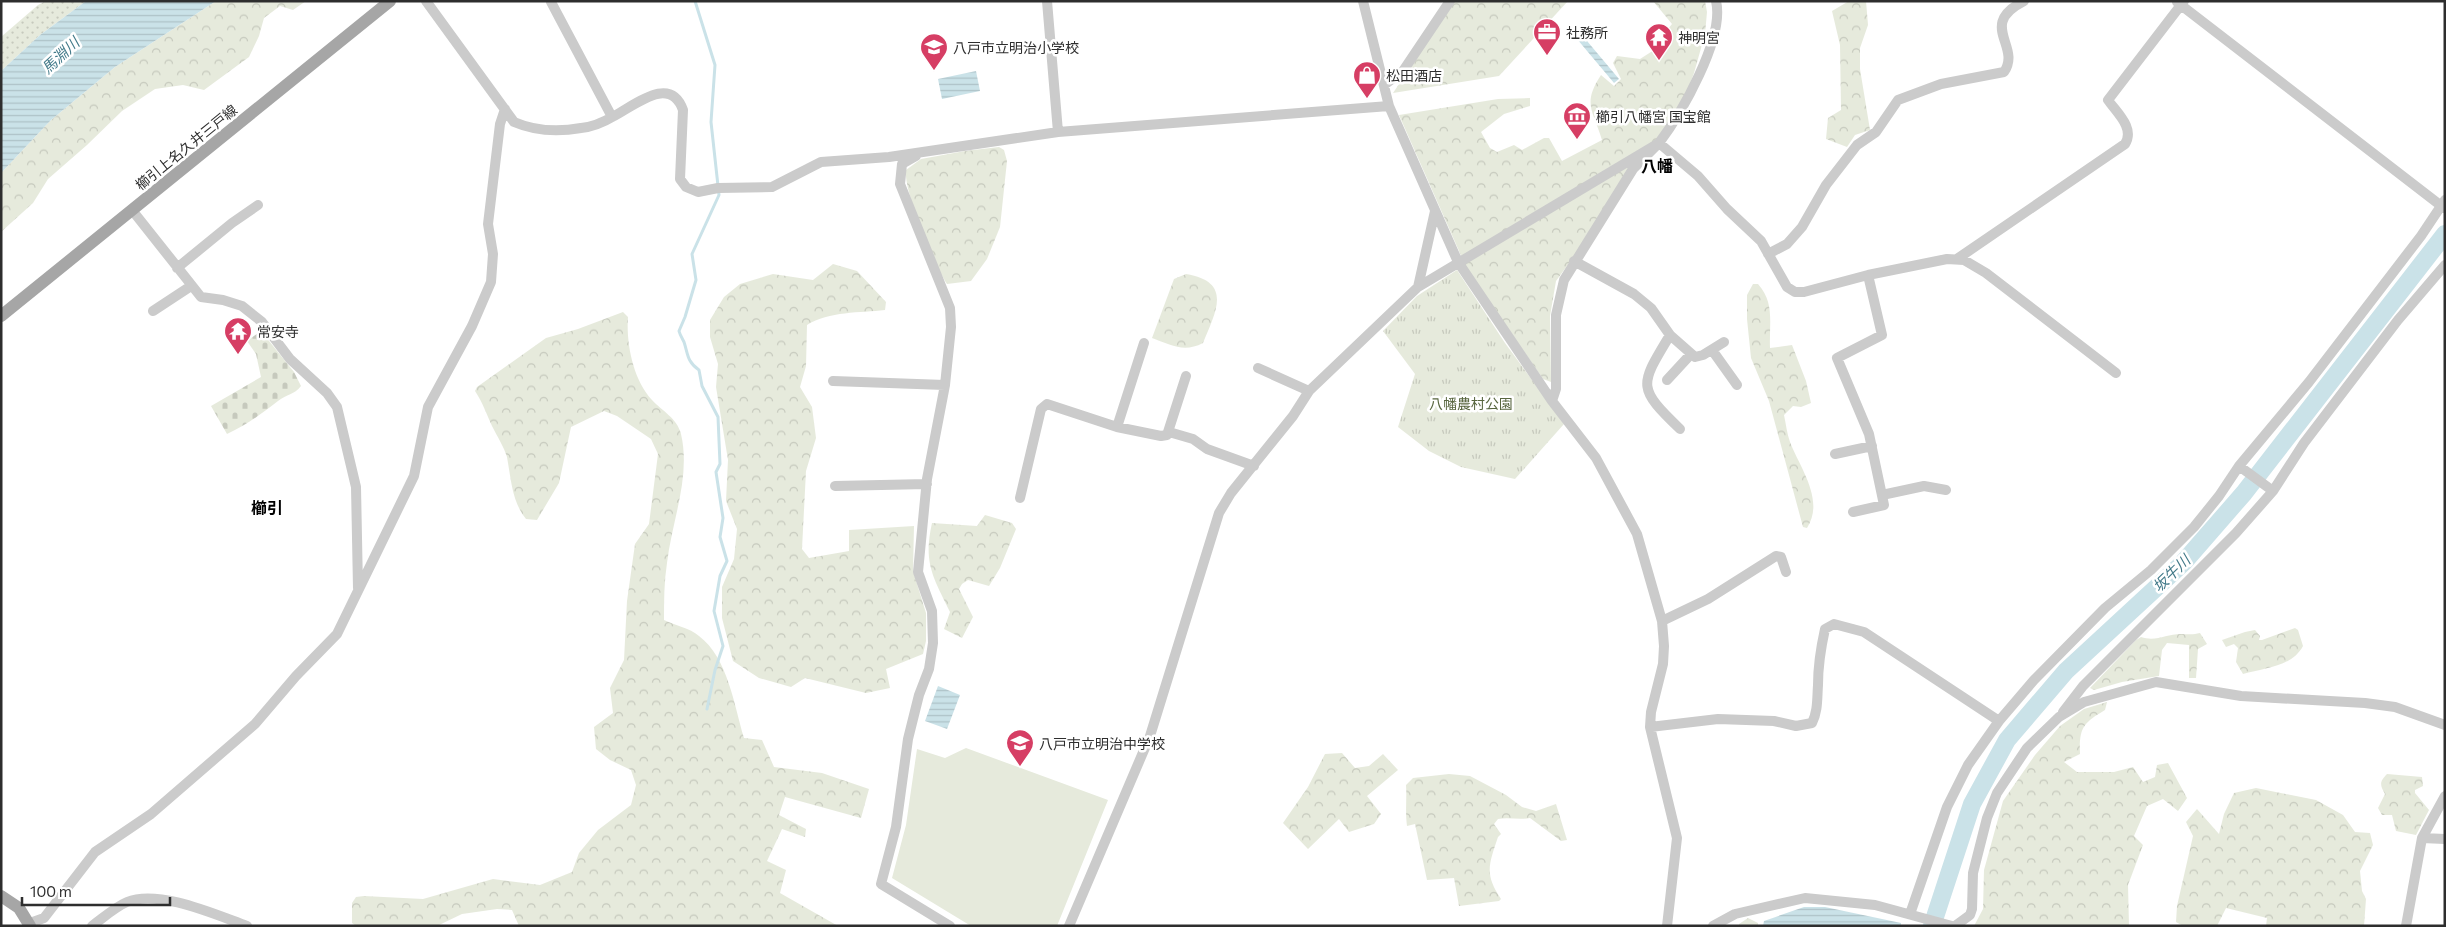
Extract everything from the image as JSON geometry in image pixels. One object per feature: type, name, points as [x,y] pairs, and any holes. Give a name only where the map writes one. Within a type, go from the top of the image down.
[{"type":"main road","name":"櫛引上名久井三戸線","points":[[1,316],[390,1]]},
{"type":"main road","points":[[1,896],[19,908],[30,924]]},
{"type":"street","points":[[426,1],[514,122],[530,129],[582,128],[612,117],[649,96],[661,93],[672,95],[680,101],[683,110],[680,179],[686,187],[698,192],[718,188],[772,187],[821,162],[922,152],[1058,132],[1389,106]]},
{"type":"street","points":[[1048,1],[1058,132]]},
{"type":"street","points":[[1363,1],[1389,106],[1458,262],[1552,400],[1596,458],[1629,516],[1651,578],[1662,621],[1664,646],[1663,664],[1651,712],[1650,728],[1677,838],[1667,926]]},
{"type":"street","points":[[1384,85],[1403,71],[1450,1]]},
{"type":"street","points":[[1552,400],[1556,389],[1556,315],[1564,280],[1633,168],[1659,143],[1682,110],[1696,83],[1710,48],[1718,14],[1716,1]]},
{"type":"street","points":[[1768,254],[1787,244],[1802,227],[1826,186],[1857,145],[1876,132],[1898,100],[1941,84],[2004,72],[2007,65],[2002,24],[2003,16],[2006,12],[2024,1]]},
{"type":"street","points":[[551,2],[612,117]]},
{"type":"street","points":[[1910,914],[1947,808],[1968,765],[1998,721],[2034,680],[2105,608],[2151,570],[2194,527],[2356,321],[2443,205],[2180,2],[2108,100],[2127,126],[2128,139],[2125,144],[1957,259]]},
{"type":"street","points":[[30,924],[44,918],[95,852],[151,814],[255,724],[296,676],[337,634],[414,476],[428,407],[475,319],[490,282],[493,254],[488,224],[500,124],[505,109]]},
{"type":"street","points":[[1659,143],[1698,176],[1726,209],[1761,241],[1780,279],[1786,287],[1795,292],[1804,292],[1868,275],[1957,259],[1964,260],[1986,273],[2116,373]]},
{"type":"street","points":[[1069,926],[1150,736],[1219,512],[1231,493],[1254,466],[1309,391],[1418,287],[1659,143]]},
{"type":"street","points":[[922,152],[902,164],[900,184],[950,308],[951,327],[945,385],[927,484],[918,572],[932,611],[933,643],[928,669],[919,695],[908,739],[896,827],[881,884],[950,926]]},
{"type":"street","points":[[177,268],[232,223],[258,205]]},
{"type":"street","points":[[132,210],[201,297],[223,300],[242,306],[262,322],[290,359],[328,393],[337,407],[356,487],[358,589]]},
{"type":"street","points":[[1418,287],[1435,211]]},
{"type":"street","points":[[1574,261],[1634,294],[1650,308],[1670,335],[1691,354],[1699,357],[1724,342]]},
{"type":"street","points":[[1713,926],[1735,914],[1805,898],[1875,905],[1951,925],[1970,916],[1972,909],[1973,873],[1987,818],[1997,793],[2027,748],[2059,717],[2082,686],[2236,533],[2398,320],[2445,265]]},
{"type":"street","points":[[1853,512],[1884,505],[1872,446],[1837,358],[1882,336],[1868,275]]},
{"type":"street","points":[[153,311],[191,286]]},
{"type":"street","points":[[1670,335],[1649,370],[1646,387],[1655,404],[1680,429]]},
{"type":"street","points":[[1117,426],[1144,343]]},
{"type":"street","points":[[1712,350],[1736,385]]},
{"type":"street","points":[[1667,380],[1691,354]]},
{"type":"street","points":[[1258,368],[1309,391]]},
{"type":"street","points":[[1169,432],[1186,376]]},
{"type":"street","points":[[833,382],[945,385]]},
{"type":"street","points":[[1020,498],[1041,409],[1047,404],[1117,426],[1161,436],[1169,432],[1192,439],[1207,449],[1254,466]]},
{"type":"street","points":[[1835,454],[1872,446]]},
{"type":"street","points":[[2242,468],[2270,488]]},
{"type":"street","points":[[835,486],[927,484]]},
{"type":"street","points":[[1882,495],[1924,486],[1946,490]]},
{"type":"street","points":[[1662,621],[1708,599],[1776,556],[1781,556],[1786,572]]},
{"type":"street","points":[[1650,728],[1718,719],[1774,721],[1796,726],[1812,724],[1817,714],[1822,642],[1825,630],[1834,624],[1864,632],[1998,721]]},
{"type":"street","points":[[2059,717],[2084,702],[2156,682],[2241,696],[2365,703],[2395,707],[2445,725]]},
{"type":"street","points":[[2406,926],[2422,838],[2445,796]]},
{"type":"street","points":[[2422,838],[2445,839]]},
{"type":"street","points":[[92,926],[128,902],[152,899],[169,901],[247,926]]},
{"type":"green space","points":[[46,1],[86,1],[40,35],[1,71],[1,37],[38,5]]},
{"type":"green space","points":[[216,1],[306,1],[293,10],[280,6],[264,18],[259,36],[249,57],[204,90],[183,85],[155,89],[122,111],[48,179],[33,203],[1,232],[1,173],[51,120],[115,67]]},
{"type":"green space","points":[[1449,1],[1568,1],[1499,76],[1393,93],[1450,8]]},
{"type":"green space","points":[[1653,1],[1705,1],[1707,12],[1705,34],[1694,73],[1680,110],[1556,281],[1550,316],[1551,382],[1543,379],[1467,269],[1399,115],[1498,99],[1530,98],[1530,106],[1504,114],[1481,132],[1490,148],[1497,152],[1514,145],[1522,150],[1544,138],[1549,138],[1562,161],[1602,140],[1591,107],[1592,93],[1601,75],[1614,86],[1621,79],[1613,63],[1617,56],[1640,59],[1665,43],[1663,35],[1672,24]]},
{"type":"green space","points":[[1849,1],[1866,1],[1868,25],[1860,48],[1860,69],[1870,130],[1855,135],[1847,147],[1826,139],[1828,118],[1841,110],[1840,45],[1832,11]]},
{"type":"green space","points":[[999,147],[1004,150],[1007,161],[1000,227],[987,259],[971,281],[947,284],[935,262],[914,211],[906,180],[906,170],[921,159]]},
{"type":"green space","points":[[833,264],[857,271],[886,302],[885,310],[835,315],[816,320],[807,325],[806,366],[800,387],[812,407],[816,438],[806,471],[802,549],[809,558],[849,551],[849,530],[914,526],[913,571],[926,613],[926,641],[923,654],[886,669],[890,688],[866,693],[805,678],[791,687],[759,678],[733,661],[722,618],[722,587],[734,559],[737,529],[726,501],[728,460],[716,387],[718,364],[710,337],[710,320],[724,297],[740,284],[773,274],[813,280]]},
{"type":"green space","name":"八幡農村公園","points":[[1457,270],[1505,343],[1564,424],[1515,479],[1461,467],[1429,451],[1398,427],[1415,374],[1383,331],[1417,296]]},
{"type":"green space","points":[[1186,274],[1201,278],[1210,284],[1215,291],[1217,300],[1216,309],[1203,343],[1184,348],[1152,338],[1174,279]]},
{"type":"green space","points":[[1753,284],[1758,284],[1767,298],[1770,314],[1770,348],[1792,345],[1806,381],[1811,403],[1801,407],[1793,406],[1784,415],[1790,442],[1805,473],[1812,495],[1812,517],[1807,528],[1803,527],[1769,401],[1751,358],[1747,319],[1747,295]]},
{"type":"green space","points":[[623,312],[628,317],[628,338],[632,361],[640,382],[652,400],[676,423],[681,434],[684,466],[680,498],[666,570],[664,620],[691,631],[709,645],[729,683],[744,738],[762,740],[774,767],[822,773],[869,789],[861,818],[785,797],[779,815],[806,829],[805,837],[782,829],[767,861],[786,870],[780,893],[838,926],[519,926],[512,910],[497,909],[462,914],[437,926],[356,926],[352,923],[352,903],[356,897],[423,899],[493,879],[540,885],[572,872],[579,853],[598,830],[631,805],[636,785],[631,770],[610,760],[596,749],[594,727],[613,713],[610,688],[624,660],[627,601],[635,544],[649,524],[658,454],[651,439],[617,416],[604,411],[571,427],[559,483],[537,520],[526,519],[515,498],[506,453],[475,391],[477,387],[546,338],[578,329]]},
{"type":"green space","points":[[261,331],[294,372],[301,386],[260,415],[227,434],[211,406],[261,377],[256,354],[247,341]]},
{"type":"green space","points":[[985,515],[1012,523],[1016,529],[1000,568],[989,586],[968,580],[959,589],[973,617],[962,638],[944,629],[950,612],[931,569],[929,537],[932,523],[977,526]]},
{"type":"green space","points":[[2295,628],[2298,630],[2303,646],[2298,653],[2285,663],[2243,674],[2236,662],[2238,648],[2234,644],[2226,647],[2222,640],[2255,630],[2260,636],[2259,640],[2262,640]]},
{"type":"green space","points":[[2200,633],[2207,644],[2198,649],[2196,678],[2189,678],[2189,645],[2167,643],[2162,650],[2159,676],[2122,682],[2094,690],[2090,688],[2141,637],[2151,639],[2176,634]]},
{"type":"green space","points":[[2107,702],[2105,710],[2084,727],[2080,738],[2080,754],[2064,762],[2077,772],[2114,772],[2133,767],[2143,782],[2155,777],[2157,765],[2168,763],[2187,798],[2178,811],[2163,799],[2147,806],[2134,836],[2143,845],[2128,885],[2129,926],[1974,926],[1983,909],[1984,870],[2003,801],[2035,755],[2060,726],[2084,709]]},
{"type":"green space","points":[[966,748],[1108,800],[1057,926],[971,926],[892,878],[906,825],[917,749],[945,758]]},
{"type":"green space","points":[[1342,753],[1355,768],[1369,766],[1383,754],[1398,770],[1367,796],[1381,814],[1374,824],[1349,832],[1339,819],[1308,849],[1283,823],[1308,787],[1325,754]]},
{"type":"green space","points":[[1449,774],[1470,776],[1506,795],[1522,807],[1536,811],[1556,804],[1567,840],[1561,841],[1530,818],[1498,819],[1494,824],[1501,834],[1495,846],[1490,876],[1501,899],[1499,901],[1459,906],[1454,878],[1427,880],[1415,824],[1407,826],[1406,785],[1413,778]]},
{"type":"green space","points":[[2387,774],[2422,777],[2423,786],[2415,790],[2415,793],[2429,810],[2416,835],[2396,831],[2392,815],[2382,815],[2378,808],[2385,794],[2381,786]]},
{"type":"green space","points":[[2256,788],[2316,800],[2343,815],[2355,832],[2370,833],[2373,845],[2360,871],[2362,891],[2366,899],[2364,926],[2266,926],[2267,918],[2226,908],[2217,926],[2183,926],[2176,922],[2177,906],[2193,836],[2186,822],[2197,809],[2219,834],[2224,814],[2234,793]]},
{"type":"green space","points":[[1748,918],[1758,923],[1758,926],[1739,926]]},
{"type":"water","name":"馬淵川","points":[[86,1],[216,1],[115,67],[51,120],[1,173],[1,71],[40,35]]},
{"type":"water","points":[[1582,35],[1619,79],[1614,83],[1577,39]]},
{"type":"water","points":[[976,71],[980,91],[942,99],[938,79]]},
{"type":"water","points":[[938,686],[960,695],[947,729],[925,721]]},
{"type":"water","points":[[1804,907],[1825,907],[1901,923],[1901,926],[1763,926],[1764,921]]},
{"type":"waterway","points":[[695,1],[715,65],[711,122],[719,195],[692,254],[696,280],[679,331],[688,358],[699,370],[702,386],[718,417],[720,464],[716,472],[723,518],[720,537],[727,561],[720,576],[714,611],[723,646],[715,670],[707,709]]},
{"type":"waterway","name":"坂牛川","points":[[1932,926],[1972,804],[2007,740],[2066,671],[2183,563],[2244,493],[2445,234]]},
{"type":"place","name":"社務所","points":[[1547,56]]},
{"type":"place","name":"神明宮","points":[[1659,61]]},
{"type":"place","name":"八戸市立明治小学校","points":[[934,71]]},
{"type":"place","name":"松田酒店","points":[[1367,99]]},
{"type":"place","name":"櫛引八幡宮 国宝館","points":[[1577,140]]},
{"type":"place","name":"常安寺","points":[[238,355]]},
{"type":"place","name":"八戸市立明治中学校","points":[[1020,767]]},
{"type":"district","name":"八幡","points":[[1657,165]]},
{"type":"district","name":"櫛引","points":[[267,507]]}]
